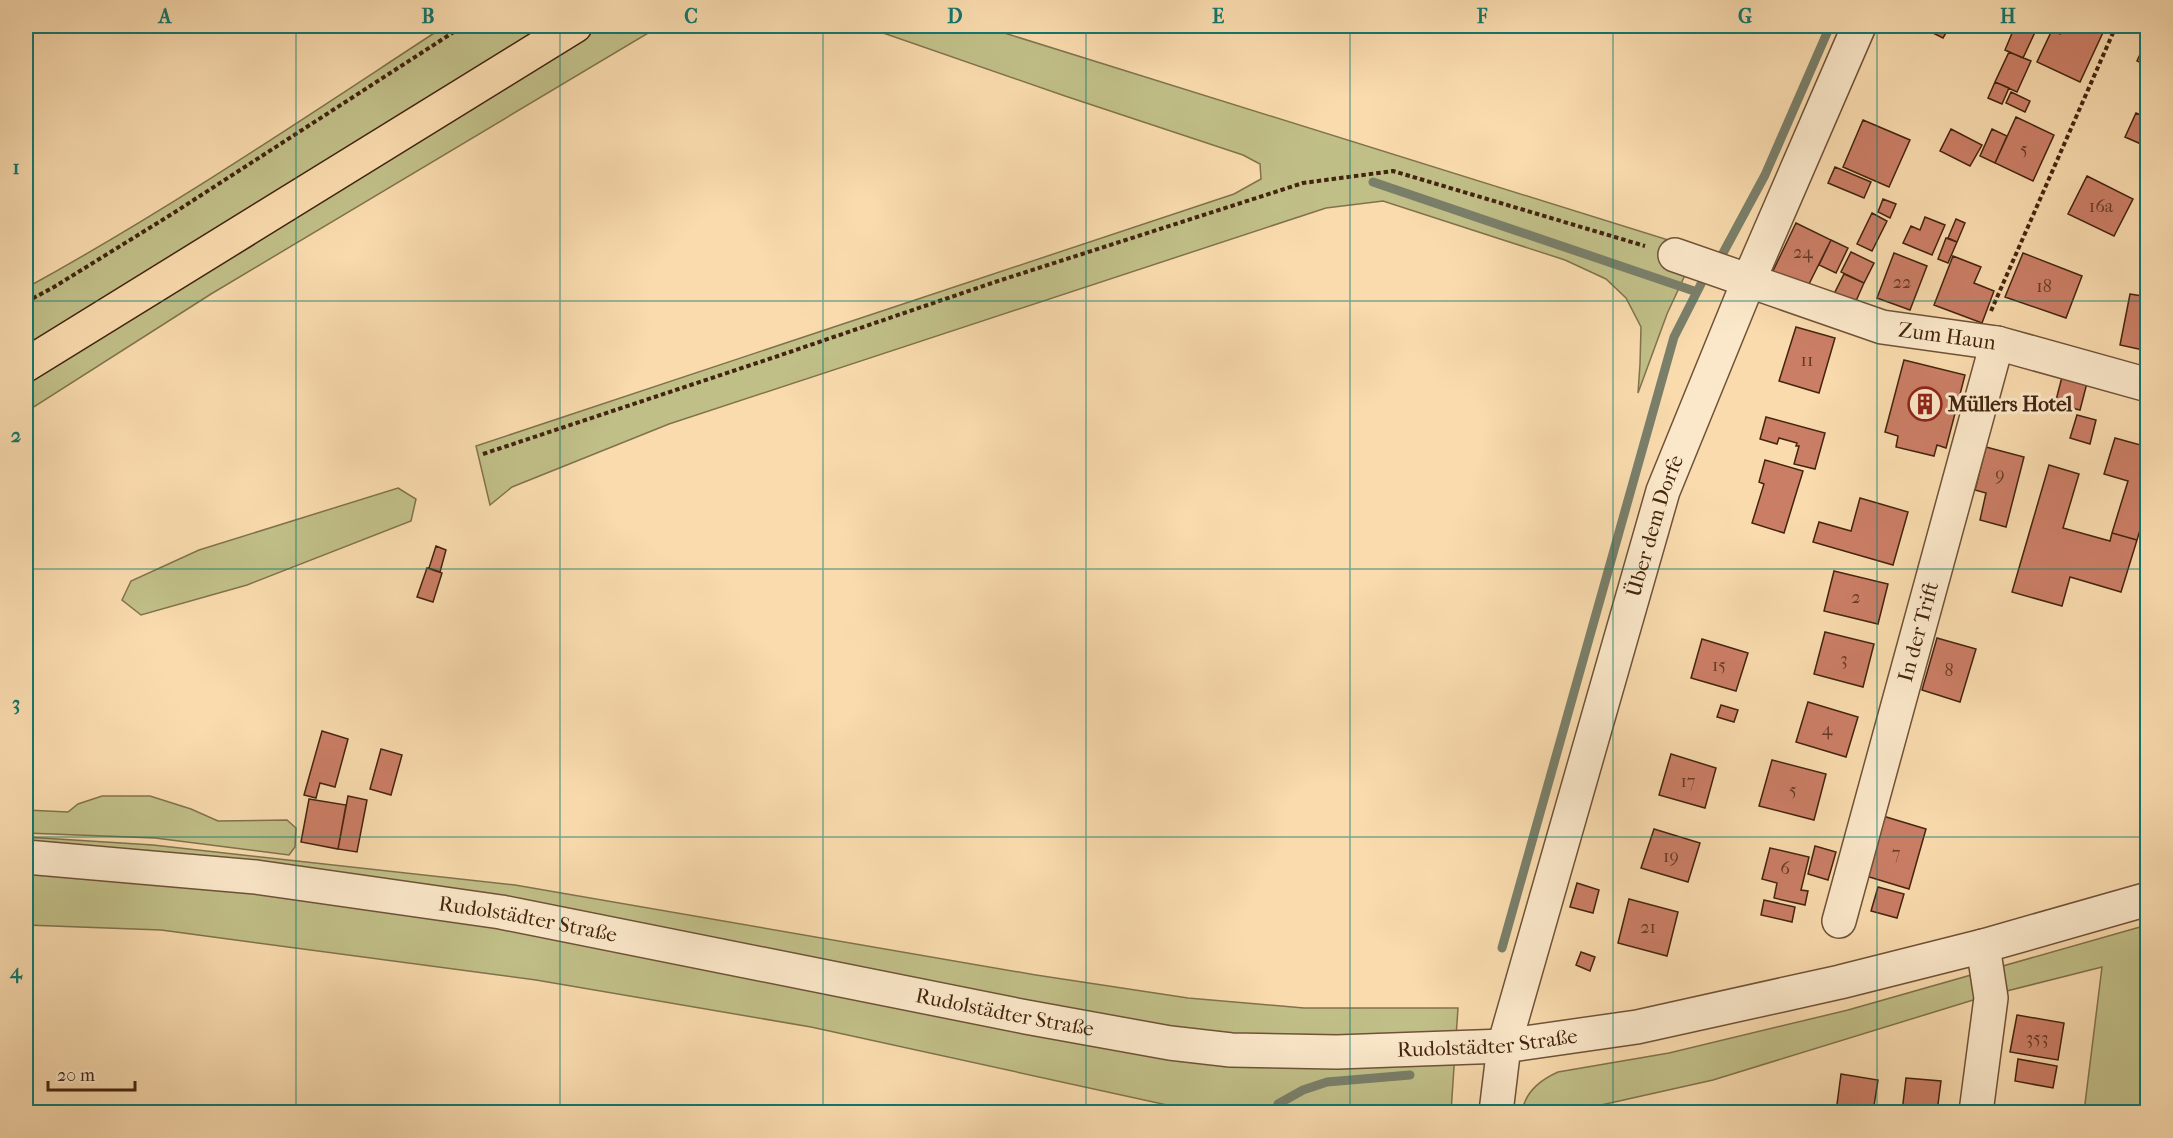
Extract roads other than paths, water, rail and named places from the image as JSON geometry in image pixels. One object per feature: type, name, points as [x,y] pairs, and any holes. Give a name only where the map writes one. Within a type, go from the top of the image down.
[{"type":"main road","points":[[26,365],[575,26]]},
{"type":"street","name":"Über dem Dorfe","points":[[1496,1113],[1504,1046],[1663,491],[1749,280],[1859,26]]},
{"type":"street","name":"Zum Haun","points":[[1675,255],[1882,327],[1997,343],[2148,385]]},
{"type":"street","name":"In der Trift","points":[[1839,921],[1997,343]]},
{"type":"street","name":"Rudolstädter Straße","points":[[26,857],[256,877],[501,912],[1026,1017],[1170,1043],[1231,1050],[1337,1052],[1504,1046],[1637,1027],[1840,982],[1983,946],[2148,899]]},
{"type":"street","points":[[1976,1113],[1991,998],[1983,946]]},
{"type":"waterway","points":[[1722,255],[1765,175],[1830,26]]},
{"type":"waterway","points":[[1373,182],[1697,292]]},
{"type":"waterway","points":[[1502,948],[1674,337],[1701,284]]},
{"type":"waterway","points":[[1278,1104],[1303,1090],[1327,1082],[1410,1075]]},
{"type":"place","name":"Müllers Hotel","points":[[1925,404]]}]
